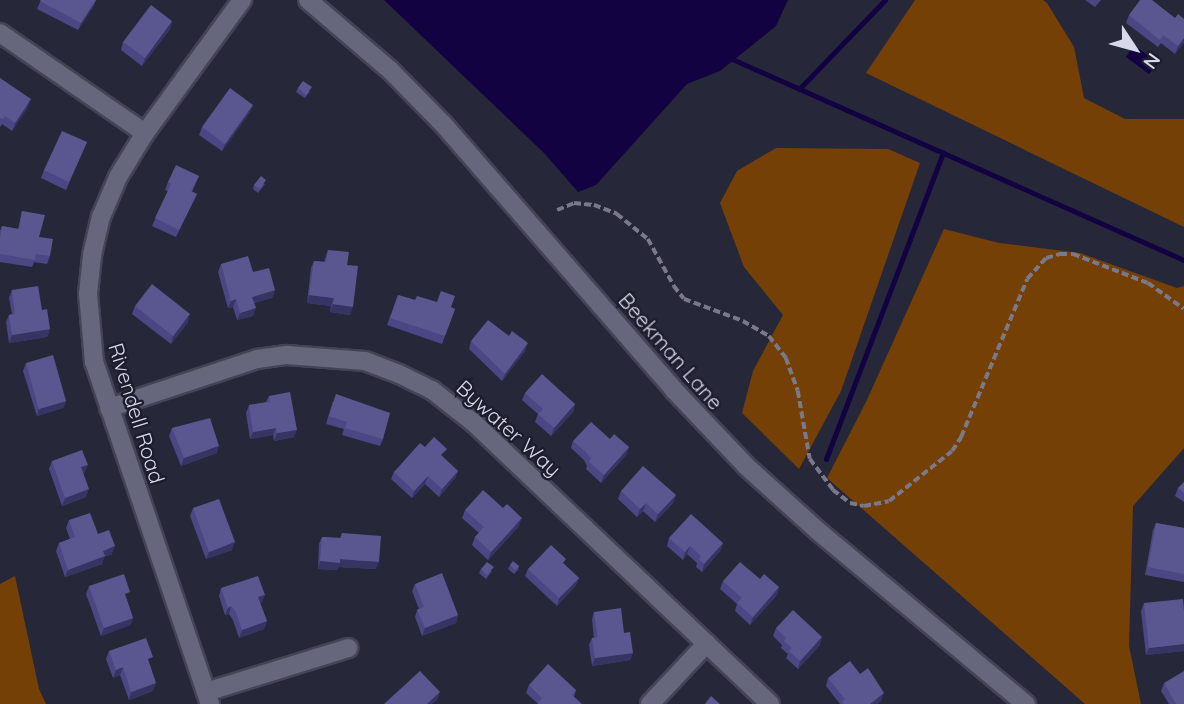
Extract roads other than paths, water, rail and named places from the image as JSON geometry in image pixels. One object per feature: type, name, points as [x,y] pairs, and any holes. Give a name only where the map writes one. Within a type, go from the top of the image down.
[{"type":"street","name":"Rivendell Road","points":[[208,698],[94,362],[88,321],[92,255],[101,217],[118,177],[145,134],[242,0]]},
{"type":"street","name":"Beekman Lane","points":[[309,0],[390,70],[443,124],[674,390],[746,466],[818,531],[1026,704]]},
{"type":"street","points":[[0,33],[145,134]]},
{"type":"street","name":"Bywater Way","points":[[109,408],[257,359],[287,355],[365,362],[399,374],[432,390],[474,423],[770,704]]},
{"type":"street","points":[[650,704],[707,643]]},
{"type":"street","points":[[208,698],[348,648]]},
{"type":"waterway","points":[[799,89],[885,0]]},
{"type":"waterway","points":[[730,58],[1184,260]]},
{"type":"waterway","points":[[826,459],[943,153]]}]
